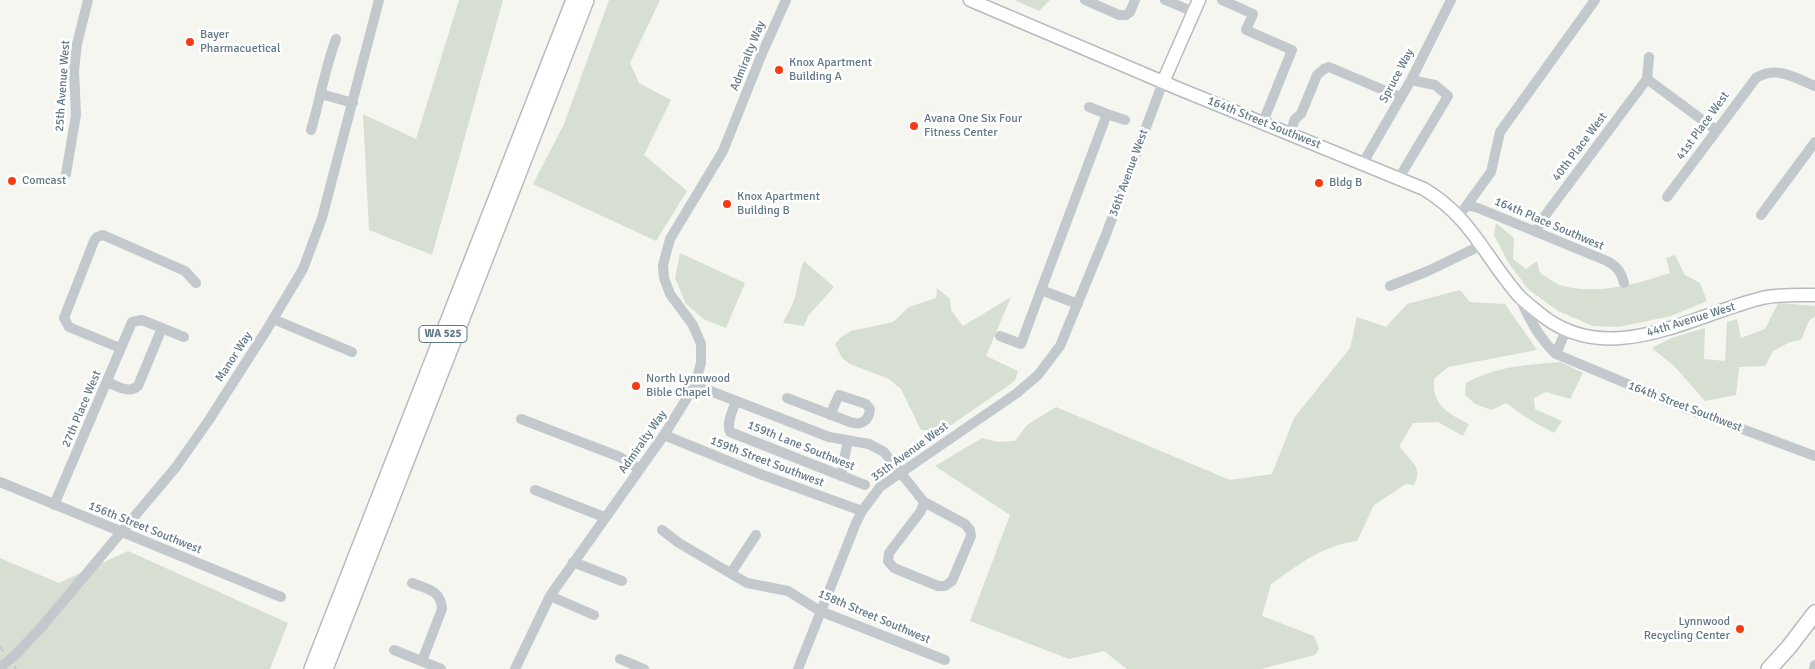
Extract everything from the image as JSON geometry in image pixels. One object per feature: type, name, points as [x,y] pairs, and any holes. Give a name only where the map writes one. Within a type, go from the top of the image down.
[{"type":"highway","name":"WA 525","points":[[312,669],[574,0]]},
{"type":"highway","name":"WA 525","points":[[325,669],[586,0]]},
{"type":"highway","points":[[1769,669],[1815,614]]},
{"type":"main road","name":"164th Street Southwest","points":[[970,0],[1163,82],[1424,189],[1440,198],[1459,216],[1520,297]]},
{"type":"main road","name":"36th Avenue West","points":[[1163,82],[1196,6]]},
{"type":"main road","name":"44th Avenue West","points":[[1520,297],[1541,315],[1566,330],[1600,339],[1622,339],[1659,332],[1764,298],[1815,295]]},
{"type":"street","name":"25th Avenue West","points":[[66,174],[76,115],[74,70],[76,44],[88,0]]},
{"type":"street","name":"Manor Way","points":[[0,668],[38,630],[176,467],[200,435],[303,269],[313,245],[353,103],[379,0]]},
{"type":"street","name":"Admiralty Way","points":[[515,669],[550,596],[604,517],[640,470],[695,385],[701,363],[701,344],[693,325],[670,294],[664,278],[663,264],[666,251],[670,239],[724,151],[764,48],[786,0]]},
{"type":"street","points":[[1085,0],[1119,15],[1130,12],[1134,0]]},
{"type":"street","points":[[1165,0],[1196,6]]},
{"type":"street","points":[[1222,0],[1253,14],[1246,30],[1292,50],[1263,122]]},
{"type":"street","name":"Spruce Way","points":[[1363,163],[1410,80],[1451,0]]},
{"type":"street","points":[[1459,216],[1491,172],[1500,132],[1596,0]]},
{"type":"street","points":[[311,130],[328,62],[336,39]]},
{"type":"street","points":[[1649,57],[1647,79],[1716,130]]},
{"type":"street","points":[[1290,133],[1295,119],[1301,114],[1317,75],[1330,67],[1400,97]]},
{"type":"street","name":"41st Place West","points":[[1667,197],[1749,84],[1763,73],[1770,71],[1784,73],[1815,86]]},
{"type":"street","name":"40th Place West","points":[[1536,232],[1547,214],[1647,79]]},
{"type":"street","points":[[1399,178],[1448,96],[1435,85],[1410,80]]},
{"type":"street","name":"36th Avenue West","points":[[1060,346],[1121,194],[1163,82]]},
{"type":"street","points":[[321,94],[353,103]]},
{"type":"street","points":[[1089,107],[1125,120]]},
{"type":"street","points":[[1000,336],[1021,344],[1107,114]]},
{"type":"street","points":[[1760,215],[1815,142]]},
{"type":"street","name":"164th Place Southwest","points":[[1467,205],[1613,264],[1620,272],[1624,283]]},
{"type":"street","points":[[120,348],[69,327],[64,318],[97,237],[103,235],[185,271],[196,283]]},
{"type":"street","points":[[1390,286],[1482,246]]},
{"type":"street","points":[[1041,290],[1078,304]]},
{"type":"street","points":[[1520,297],[1530,320],[1545,343],[1556,354],[1566,330]]},
{"type":"street","points":[[273,319],[352,352]]},
{"type":"street","name":"27th Place West","points":[[54,505],[132,322],[142,320],[162,328]]},
{"type":"street","points":[[107,382],[127,390],[134,390],[138,386],[162,328],[184,337]]},
{"type":"street","name":"35th Avenue West","points":[[798,669],[820,610],[862,511],[880,487],[1017,393],[1038,375],[1060,346]]},
{"type":"street","name":"164th Street Southwest","points":[[1556,354],[1678,405],[1815,456]]},
{"type":"street","points":[[695,385],[829,437],[869,444],[884,452],[924,502],[965,524],[970,530],[971,536],[952,581],[945,586],[938,586],[894,568],[888,561],[889,553],[921,511],[924,502]]},
{"type":"street","points":[[787,398],[830,415]]},
{"type":"street","name":"159th Lane Southwest","points":[[736,401],[728,424],[730,432],[865,485]]},
{"type":"street","points":[[521,419],[620,457],[640,470]]},
{"type":"street","name":"159th Street Southwest","points":[[664,435],[760,474],[862,511]]},
{"type":"street","points":[[841,476],[848,440]]},
{"type":"street","name":"156th Street Southwest","points":[[0,482],[281,597]]},
{"type":"street","points":[[535,490],[604,517]]},
{"type":"street","name":"158th Street Southwest","points":[[662,530],[679,543],[747,583],[788,591],[820,610],[944,660]]},
{"type":"street","points":[[731,573],[756,535]]},
{"type":"street","points":[[573,562],[622,580]]},
{"type":"street","points":[[412,583],[437,593],[442,609],[419,660],[412,669]]},
{"type":"street","points":[[550,596],[594,615]]},
{"type":"street","points":[[394,650],[441,669]]},
{"type":"street","points":[[620,659],[639,668]]},
{"type":"street","points":[[1814,669],[1815,665]]},
{"type":"shaded area","points":[[459,0],[503,0],[432,255],[369,230],[363,114],[416,139]]},
{"type":"shaded area","points":[[609,0],[660,0],[630,63],[639,83],[671,100],[644,155],[687,191],[656,241],[533,184],[564,124]]},
{"type":"shaded area","points":[[1014,0],[1050,0],[1039,11]]},
{"type":"shaded area","points":[[1496,223],[1514,238],[1513,259],[1526,269],[1537,261],[1540,273],[1560,285],[1576,288],[1604,289],[1644,281],[1670,273],[1666,258],[1675,255],[1685,275],[1700,283],[1707,301],[1671,316],[1619,327],[1593,326],[1558,311],[1528,289],[1508,262],[1494,235]]},
{"type":"shaded area","points":[[680,253],[745,283],[726,328],[705,320],[686,304],[675,278]]},
{"type":"shaded area","points":[[804,261],[834,287],[808,316],[804,326],[783,323],[792,306]]},
{"type":"shaded area","points":[[937,288],[950,299],[951,310],[963,326],[1011,297],[986,356],[1018,371],[1015,380],[1009,385],[944,430],[921,430],[901,389],[889,379],[850,364],[842,358],[835,344],[841,337],[851,331],[893,322],[909,307],[936,298]]},
{"type":"shaded area","points":[[1460,290],[1470,302],[1505,304],[1537,350],[1448,367],[1434,379],[1436,396],[1443,408],[1469,424],[1463,436],[1438,422],[1413,423],[1400,445],[1417,470],[1414,485],[1406,484],[1374,505],[1357,541],[1332,547],[1311,557],[1271,584],[1262,616],[1314,636],[1319,649],[1315,655],[1261,669],[1127,669],[1104,651],[1069,659],[970,621],[1010,515],[935,466],[982,438],[999,442],[1015,441],[1027,425],[1056,407],[1230,480],[1272,474],[1294,418],[1350,348],[1357,317],[1386,327],[1407,304]]},
{"type":"shaded area","points":[[1778,303],[1815,306],[1815,316],[1809,321],[1801,340],[1790,342],[1773,351],[1765,366],[1739,367],[1736,395],[1705,401],[1674,366],[1652,348],[1671,338],[1705,328],[1704,359],[1725,361],[1727,322],[1737,319],[1741,338],[1765,329]]},
{"type":"shaded area","points":[[1561,362],[1583,373],[1570,399],[1546,392],[1534,398],[1535,409],[1562,421],[1554,433],[1527,418],[1506,403],[1492,410],[1475,404],[1465,395],[1466,383],[1489,373],[1512,367]]},
{"type":"shaded area","points":[[128,551],[288,623],[270,669],[4,669],[0,666],[0,558],[59,583]]},
{"type":"waterway","points":[[0,647],[3,651]]},
{"type":"place","name":"Bayer Pharmacuetical","points":[[190,42]]},
{"type":"place","name":"Knox Apartment Building A","points":[[779,70]]},
{"type":"place","name":"Avana One Six Four Fitness Center","points":[[914,126]]},
{"type":"place","name":"Comcast","points":[[12,181]]},
{"type":"place","name":"Bldg B","points":[[1319,183]]},
{"type":"place","name":"Knox Apartment Building B","points":[[727,204]]},
{"type":"place","name":"North Lynnwood Bible Chapel","points":[[636,386]]},
{"type":"place","name":"Lynnwood Recycling Center","points":[[1740,629]]}]
